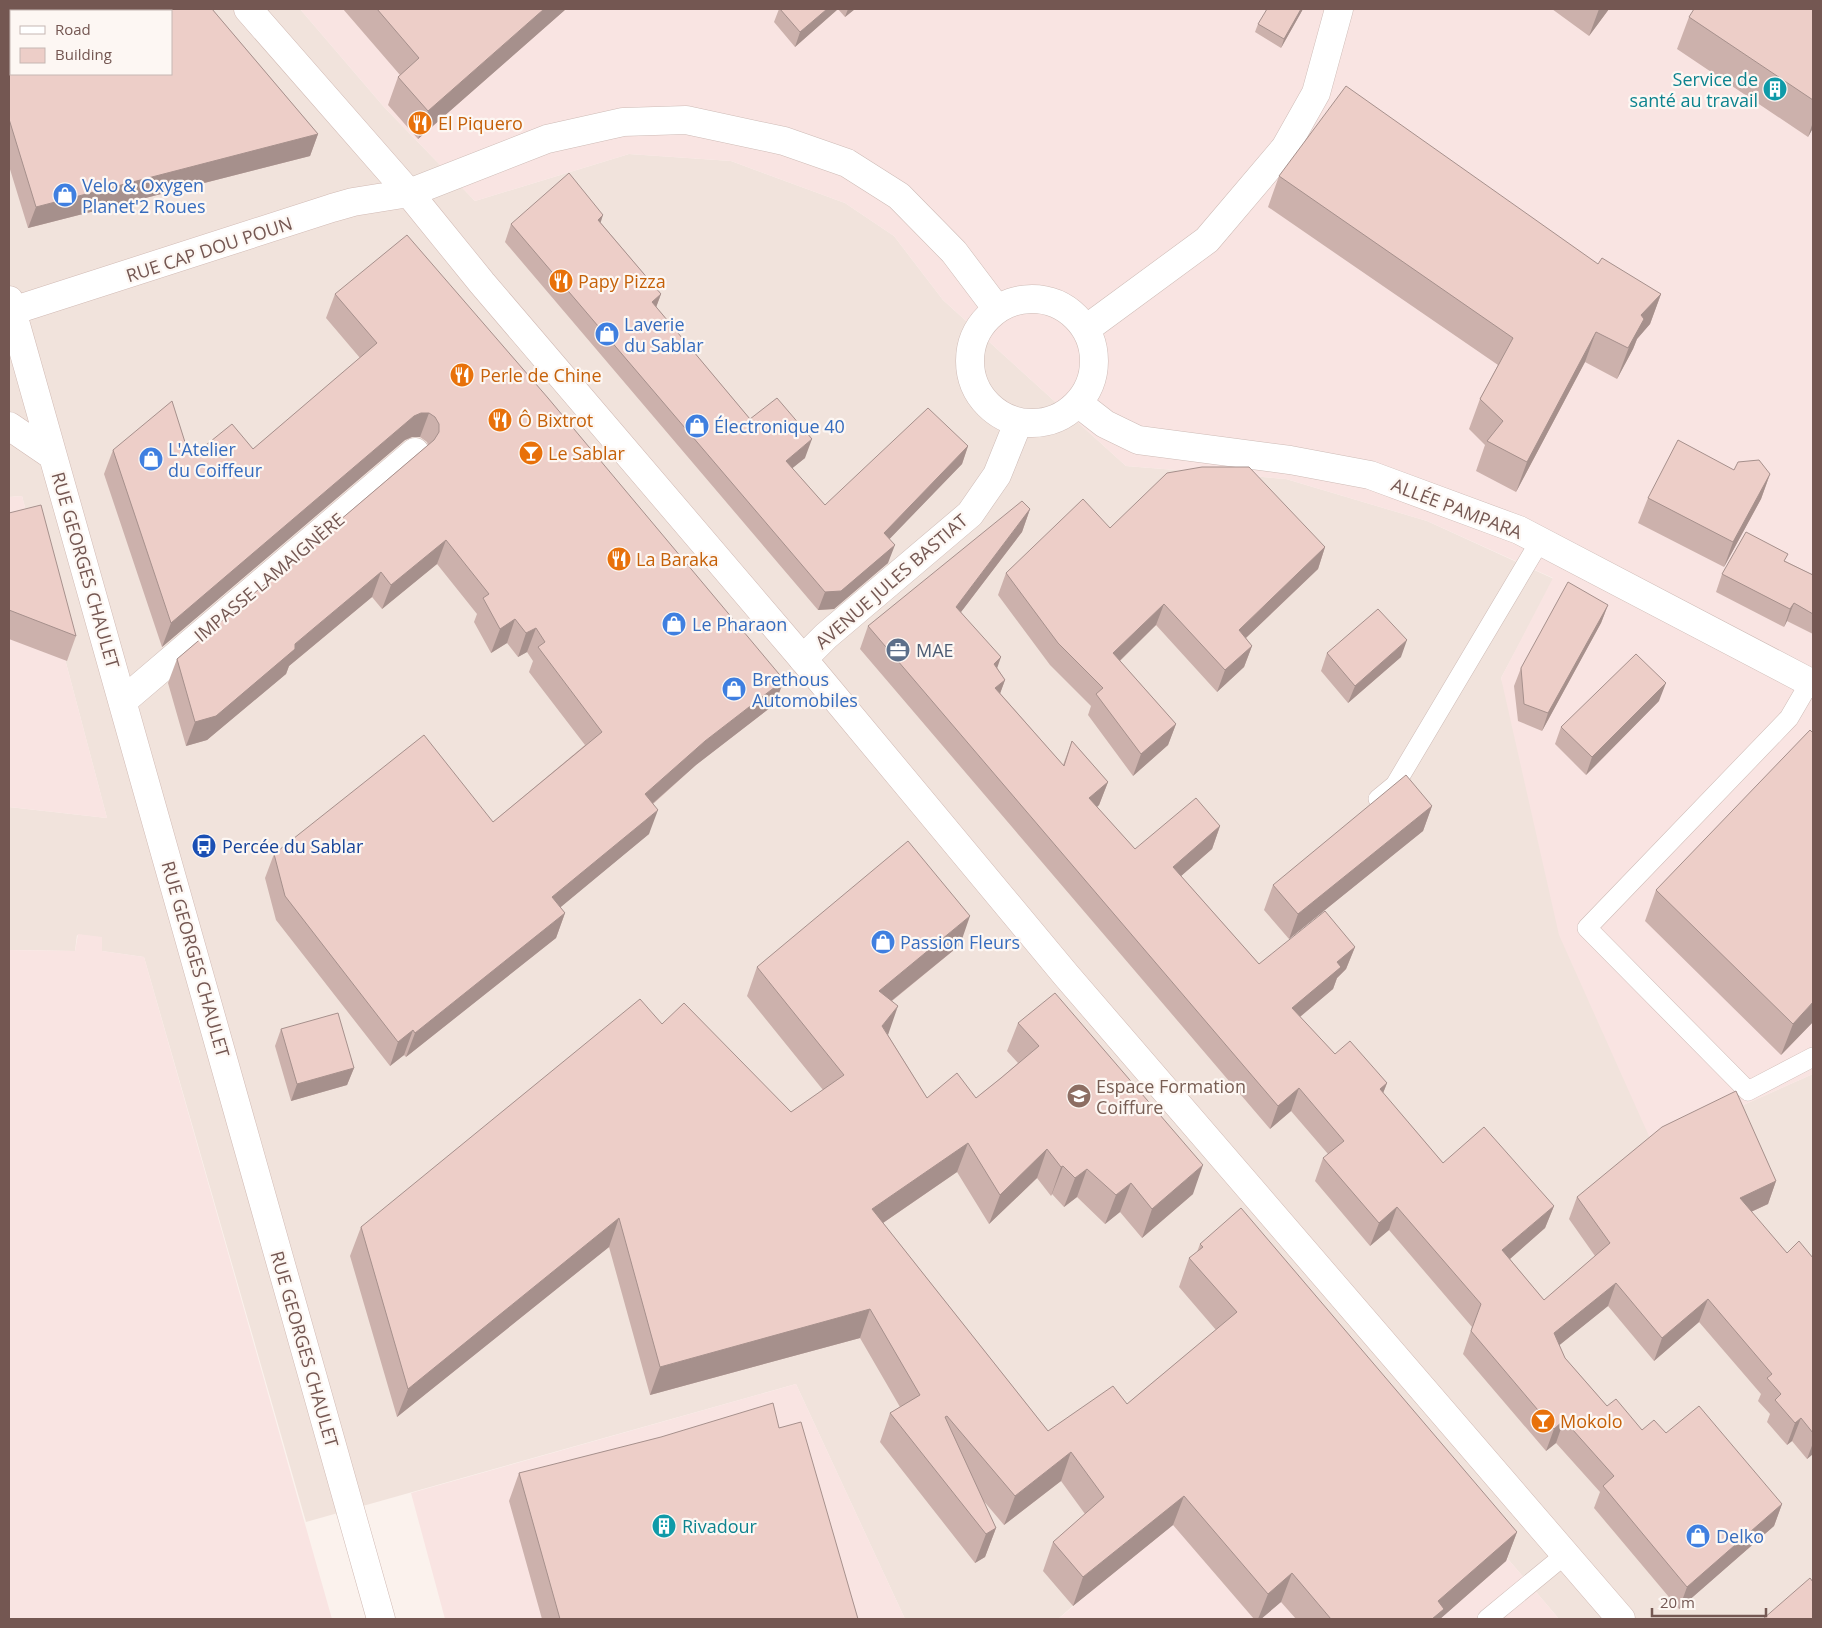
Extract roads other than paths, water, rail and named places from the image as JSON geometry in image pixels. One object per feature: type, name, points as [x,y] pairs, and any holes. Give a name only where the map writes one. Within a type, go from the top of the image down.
[{"type":"main road","points":[[248,9],[409,193],[488,291],[803,659],[1066,976],[1622,1619]]},
{"type":"main road","points":[[1086,329],[1207,240],[1285,148],[1316,93],[1339,9]]},
{"type":"main road","name":"RUE CAP DOU POUN","points":[[10,308],[332,208],[409,193],[547,139],[623,122],[686,120],[784,141],[847,163],[899,196],[954,252],[997,309]]},
{"type":"main road","points":[[1036,298],[1056,303],[1073,313],[1086,329],[1094,348],[1094,367],[1089,387],[1078,403],[1061,417],[1040,423],[1018,422],[999,415],[983,401],[973,383],[968,362],[972,341],[981,323],[997,309],[1016,300],[1036,298]]},
{"type":"main road","name":"RUE GEORGES CHAULET","points":[[10,308],[54,456],[381,1619]]},
{"type":"main road","name":"ALLÉE PAMPARA","points":[[1078,403],[1105,424],[1138,440],[1290,460],[1370,476],[1519,530],[1811,683]]},
{"type":"main road","name":"AVENUE JULES BASTIAT","points":[[803,659],[826,636],[970,514],[996,475],[1018,422]]},
{"type":"main road","points":[[9,426],[54,456]]},
{"type":"main road","name":"IMPASSE LAMAIGNÈRE","points":[[123,701],[415,452]]},
{"type":"lane","points":[[1366,810],[1395,785],[1540,541]]},
{"type":"lane","points":[[1811,683],[1790,718],[1587,928],[1748,1090],[1813,1057]]},
{"type":"lane","points":[[1486,1619],[1566,1554]]},
{"type":"place","name":"Service de santé au travail","points":[[1775,89]]},
{"type":"place","name":"El Piquero","points":[[420,123]]},
{"type":"place","name":"Velo & Oxygen Planet'2 Roues","points":[[65,195]]},
{"type":"place","name":"Papy Pizza","points":[[561,281]]},
{"type":"place","name":"Laverie du Sablar","points":[[607,334]]},
{"type":"place","name":"Perle de Chine","points":[[462,375]]},
{"type":"place","name":"Ô Bixtrot","points":[[500,420]]},
{"type":"place","name":"Électronique 40","points":[[697,426]]},
{"type":"place","name":"Le Sablar","points":[[531,453]]},
{"type":"place","name":"L'Atelier du Coiffeur","points":[[151,459]]},
{"type":"place","name":"La Baraka","points":[[619,559]]},
{"type":"place","name":"Le Pharaon","points":[[674,624]]},
{"type":"place","name":"MAE","points":[[898,650]]},
{"type":"place","name":"Brethous Automobiles","points":[[734,689]]},
{"type":"place","name":"Percée du Sablar","points":[[204,846]]},
{"type":"place","name":"Passion Fleurs","points":[[883,942]]},
{"type":"place","name":"Espace Formation Coiffure","points":[[1079,1096]]},
{"type":"place","name":"Mokolo","points":[[1543,1421]]},
{"type":"place","name":"Rivadour","points":[[664,1526]]},
{"type":"place","name":"Delko","points":[[1698,1536]]}]
